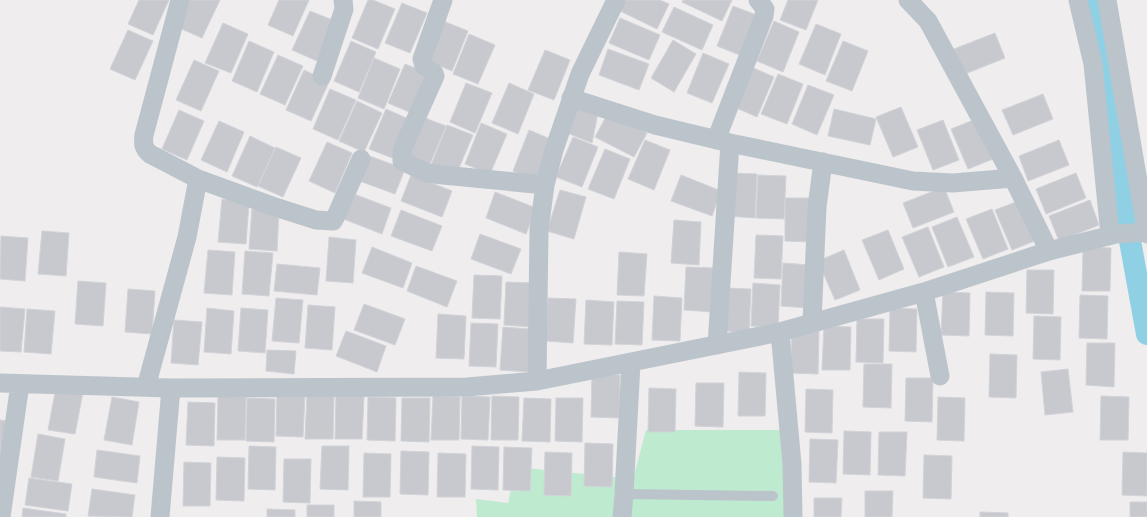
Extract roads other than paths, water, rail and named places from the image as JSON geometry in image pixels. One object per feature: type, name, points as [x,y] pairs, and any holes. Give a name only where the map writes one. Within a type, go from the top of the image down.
[{"type":"street","points":[[180,0],[144,135],[143,144],[145,150],[198,179],[303,216],[316,220],[333,221],[361,159]]},
{"type":"street","points":[[322,76],[344,10],[343,0]]},
{"type":"street","points":[[443,0],[422,59],[424,66],[434,73],[435,76],[402,150],[402,161],[427,173],[443,176],[545,185]]},
{"type":"street","points":[[537,381],[539,230],[545,185],[554,150],[580,74],[616,0]]},
{"type":"street","points":[[717,345],[723,141],[764,16],[765,9],[758,0]]},
{"type":"street","points":[[908,0],[928,21],[1009,179],[1049,251]]},
{"type":"street","points":[[1078,0],[1093,64],[1113,235]]},
{"type":"street","points":[[0,383],[171,388],[467,386],[537,381],[780,332],[924,292],[1049,251],[1113,235],[1145,233],[1107,0]]},
{"type":"street","points":[[571,98],[655,125],[913,181],[953,183],[1009,179]]},
{"type":"street","points":[[812,323],[817,207],[823,162]]},
{"type":"street","points":[[146,386],[187,237],[198,179]]},
{"type":"street","points":[[924,292],[940,376]]},
{"type":"street","points":[[780,332],[792,464],[794,517]]},
{"type":"street","points":[[622,517],[631,363]]},
{"type":"street","points":[[1,517],[20,384]]},
{"type":"street","points":[[160,517],[171,388]]},
{"type":"lane","points":[[624,494],[773,496]]},
{"type":"waterway","points":[[1095,0],[1118,175],[1147,334]]}]
